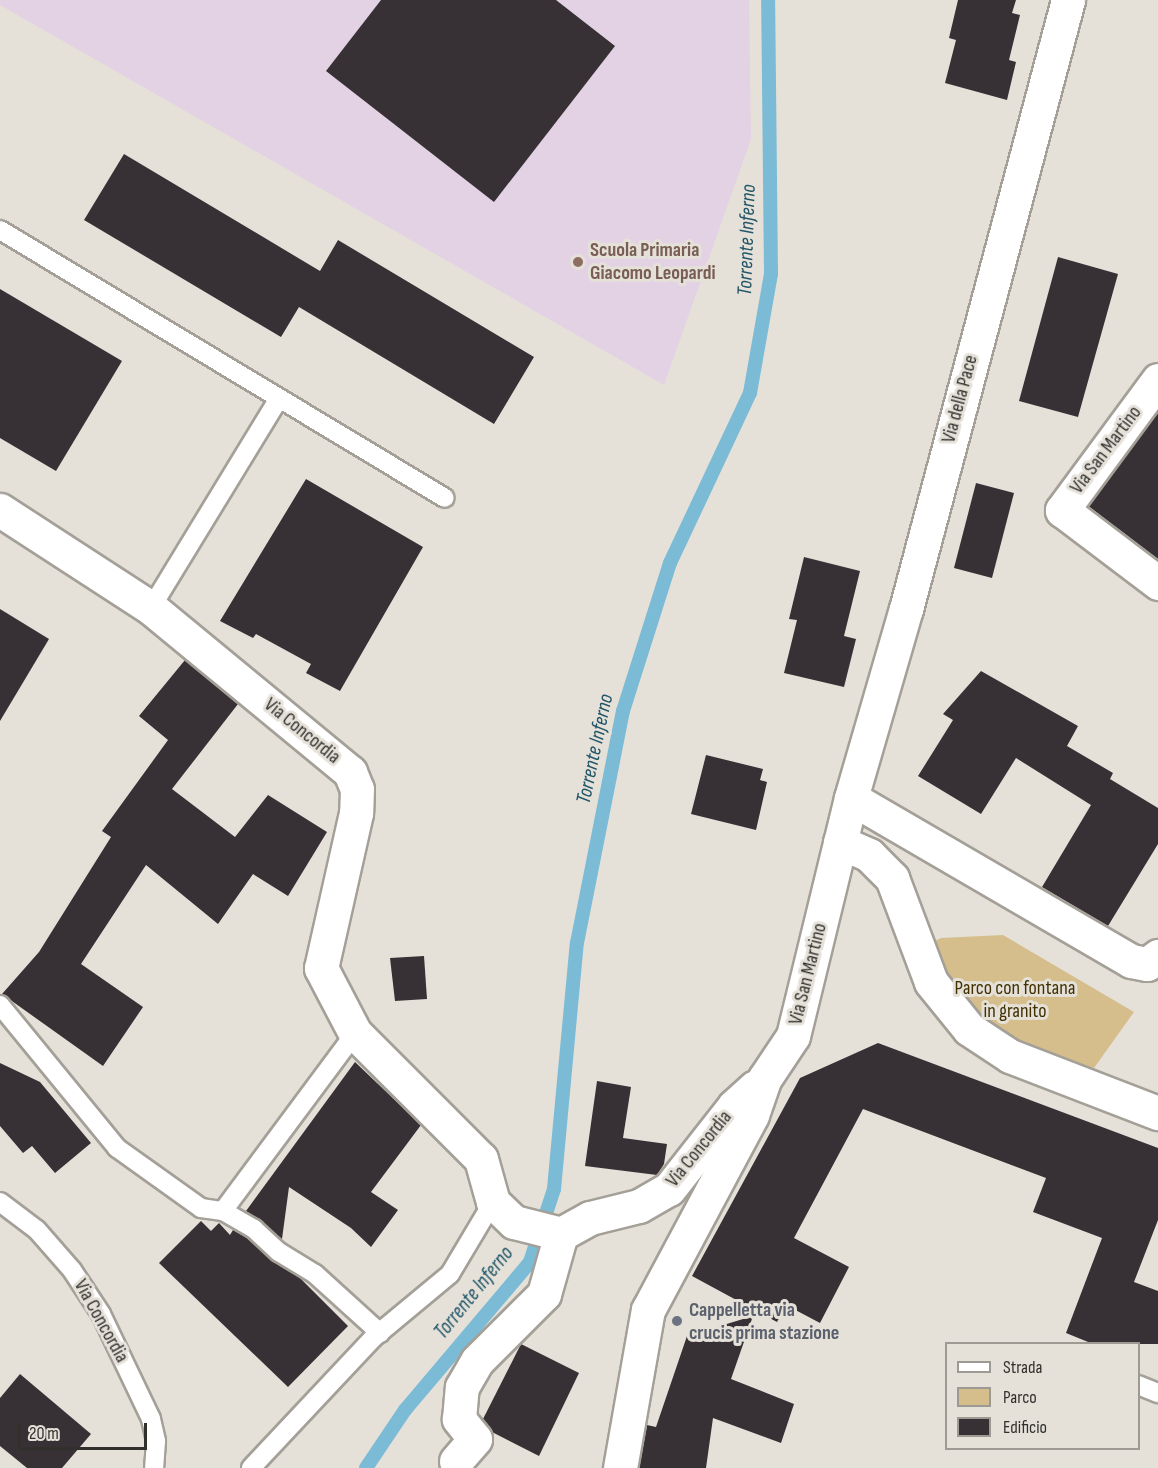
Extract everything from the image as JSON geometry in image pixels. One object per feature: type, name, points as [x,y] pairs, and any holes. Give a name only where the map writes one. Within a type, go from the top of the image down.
[{"type":"street","name":"Via della Pace","points":[[851,798],[906,609],[1068,0]]},
{"type":"street","name":"Via San Martino","points":[[1158,380],[1062,510],[1158,583]]},
{"type":"street","name":"Via Concordia","points":[[0,510],[151,608],[350,772],[357,789],[356,813],[321,968],[355,1033],[481,1159],[504,1212]]},
{"type":"street","name":"Via San Martino","points":[[620,1468],[648,1311],[752,1115],[765,1078],[793,1036],[851,798]]},
{"type":"street","points":[[851,798],[1131,961],[1147,964],[1158,956]]},
{"type":"street","points":[[840,842],[869,855],[892,878],[931,982],[947,1007],[969,1029],[1010,1056],[1158,1113]]},
{"type":"street","name":"Via Concordia","points":[[555,1232],[590,1218],[639,1206],[669,1189],[734,1106],[765,1078]]},
{"type":"street","points":[[456,1461],[475,1439],[459,1419],[462,1387],[477,1361],[544,1294],[555,1232],[504,1212]]},
{"type":"lane","points":[[0,230],[278,400],[446,498]]},
{"type":"lane","points":[[151,608],[278,400]]},
{"type":"lane","points":[[0,1005],[117,1148],[201,1208],[223,1211],[315,1274],[380,1332]]},
{"type":"lane","points":[[223,1211],[355,1033]]},
{"type":"lane","name":"Via Concordia","points":[[0,1202],[44,1238],[72,1270],[101,1314],[151,1419],[156,1441],[154,1468]]},
{"type":"lane","points":[[251,1468],[300,1411],[380,1332],[450,1274],[504,1212]]},
{"type":"lane","points":[[1140,1386],[1158,1393]]},
{"type":"shaded area","name":"Scuola Primaria Giacomo Leopardi","points":[[0,0],[749,0],[751,139],[664,385],[0,5]]},
{"type":"green space","name":"Parco con fontana in granito","points":[[1003,935],[1134,1012],[1094,1068],[995,1048],[918,949],[941,938]]},
{"type":"building","points":[[381,0],[556,0],[615,46],[494,202],[326,71]]},
{"type":"building","points":[[958,0],[1016,0],[1012,13],[1020,15],[1009,60],[1016,62],[1007,100],[945,83],[956,40],[949,38]]},
{"type":"building","points":[[124,154],[320,271],[338,240],[534,357],[494,424],[299,307],[281,337],[84,220]]},
{"type":"building","points":[[1058,257],[1118,274],[1078,417],[1019,401]]},
{"type":"building","points":[[0,289],[122,361],[56,471],[0,438]]},
{"type":"building","points":[[1158,412],[1158,559],[1088,506]]},
{"type":"building","points":[[306,479],[423,547],[340,691],[306,673],[311,664],[256,634],[253,638],[220,621]]},
{"type":"building","points":[[976,483],[1014,493],[992,578],[954,568]]},
{"type":"building","points":[[804,557],[860,571],[844,636],[856,639],[844,687],[784,673],[797,620],[789,619]]},
{"type":"building","points":[[0,609],[49,639],[0,721]]},
{"type":"building","points":[[185,660],[238,704],[172,789],[235,837],[268,795],[327,832],[288,896],[253,874],[218,924],[146,865],[81,964],[143,1007],[103,1066],[2,994],[39,952],[111,837],[102,831],[168,740],[139,716]]},
{"type":"building","points":[[981,671],[1078,726],[1067,746],[1113,773],[1110,779],[1158,808],[1158,844],[1108,926],[1042,887],[1091,805],[1016,758],[981,814],[918,776],[953,720],[943,714]]},
{"type":"building","points":[[706,755],[763,769],[760,780],[767,782],[756,830],[691,814]]},
{"type":"building","points":[[424,956],[427,999],[395,1001],[390,958]]},
{"type":"building","points":[[878,1043],[1158,1148],[1158,1220],[1134,1282],[1158,1291],[1158,1344],[1088,1342],[1066,1333],[1102,1238],[1033,1212],[1046,1178],[863,1109],[794,1238],[849,1267],[820,1323],[786,1305],[777,1322],[692,1276],[800,1078]]},
{"type":"building","points":[[355,1062],[421,1125],[371,1192],[398,1210],[371,1247],[351,1228],[289,1187],[282,1239],[246,1211]]},
{"type":"building","points":[[0,1063],[40,1082],[91,1143],[55,1173],[32,1146],[23,1153],[0,1126]]},
{"type":"building","points":[[597,1081],[631,1087],[623,1138],[667,1144],[664,1164],[657,1175],[585,1166]]},
{"type":"building","points":[[201,1221],[211,1231],[219,1223],[230,1235],[233,1230],[247,1238],[272,1260],[299,1277],[348,1326],[288,1387],[159,1263]]},
{"type":"building","points":[[753,1316],[731,1379],[794,1404],[781,1443],[713,1418],[706,1468],[639,1468],[647,1425],[656,1427],[687,1336]]},
{"type":"building","points":[[521,1344],[579,1373],[539,1456],[492,1432],[483,1419]]},
{"type":"building","points":[[20,1374],[91,1434],[62,1468],[27,1468],[0,1446],[0,1398]]},
{"type":"waterway","name":"Torrente Inferno","points":[[366,1468],[405,1410],[530,1262],[554,1189],[577,943],[623,711],[670,563],[750,393],[771,274],[768,0]]},
{"type":"place","name":"Scuola Primaria Giacomo Leopardi","points":[[578,262]]},
{"type":"place","name":"Cappelletta via crucis prima stazione","points":[[677,1321]]}]
